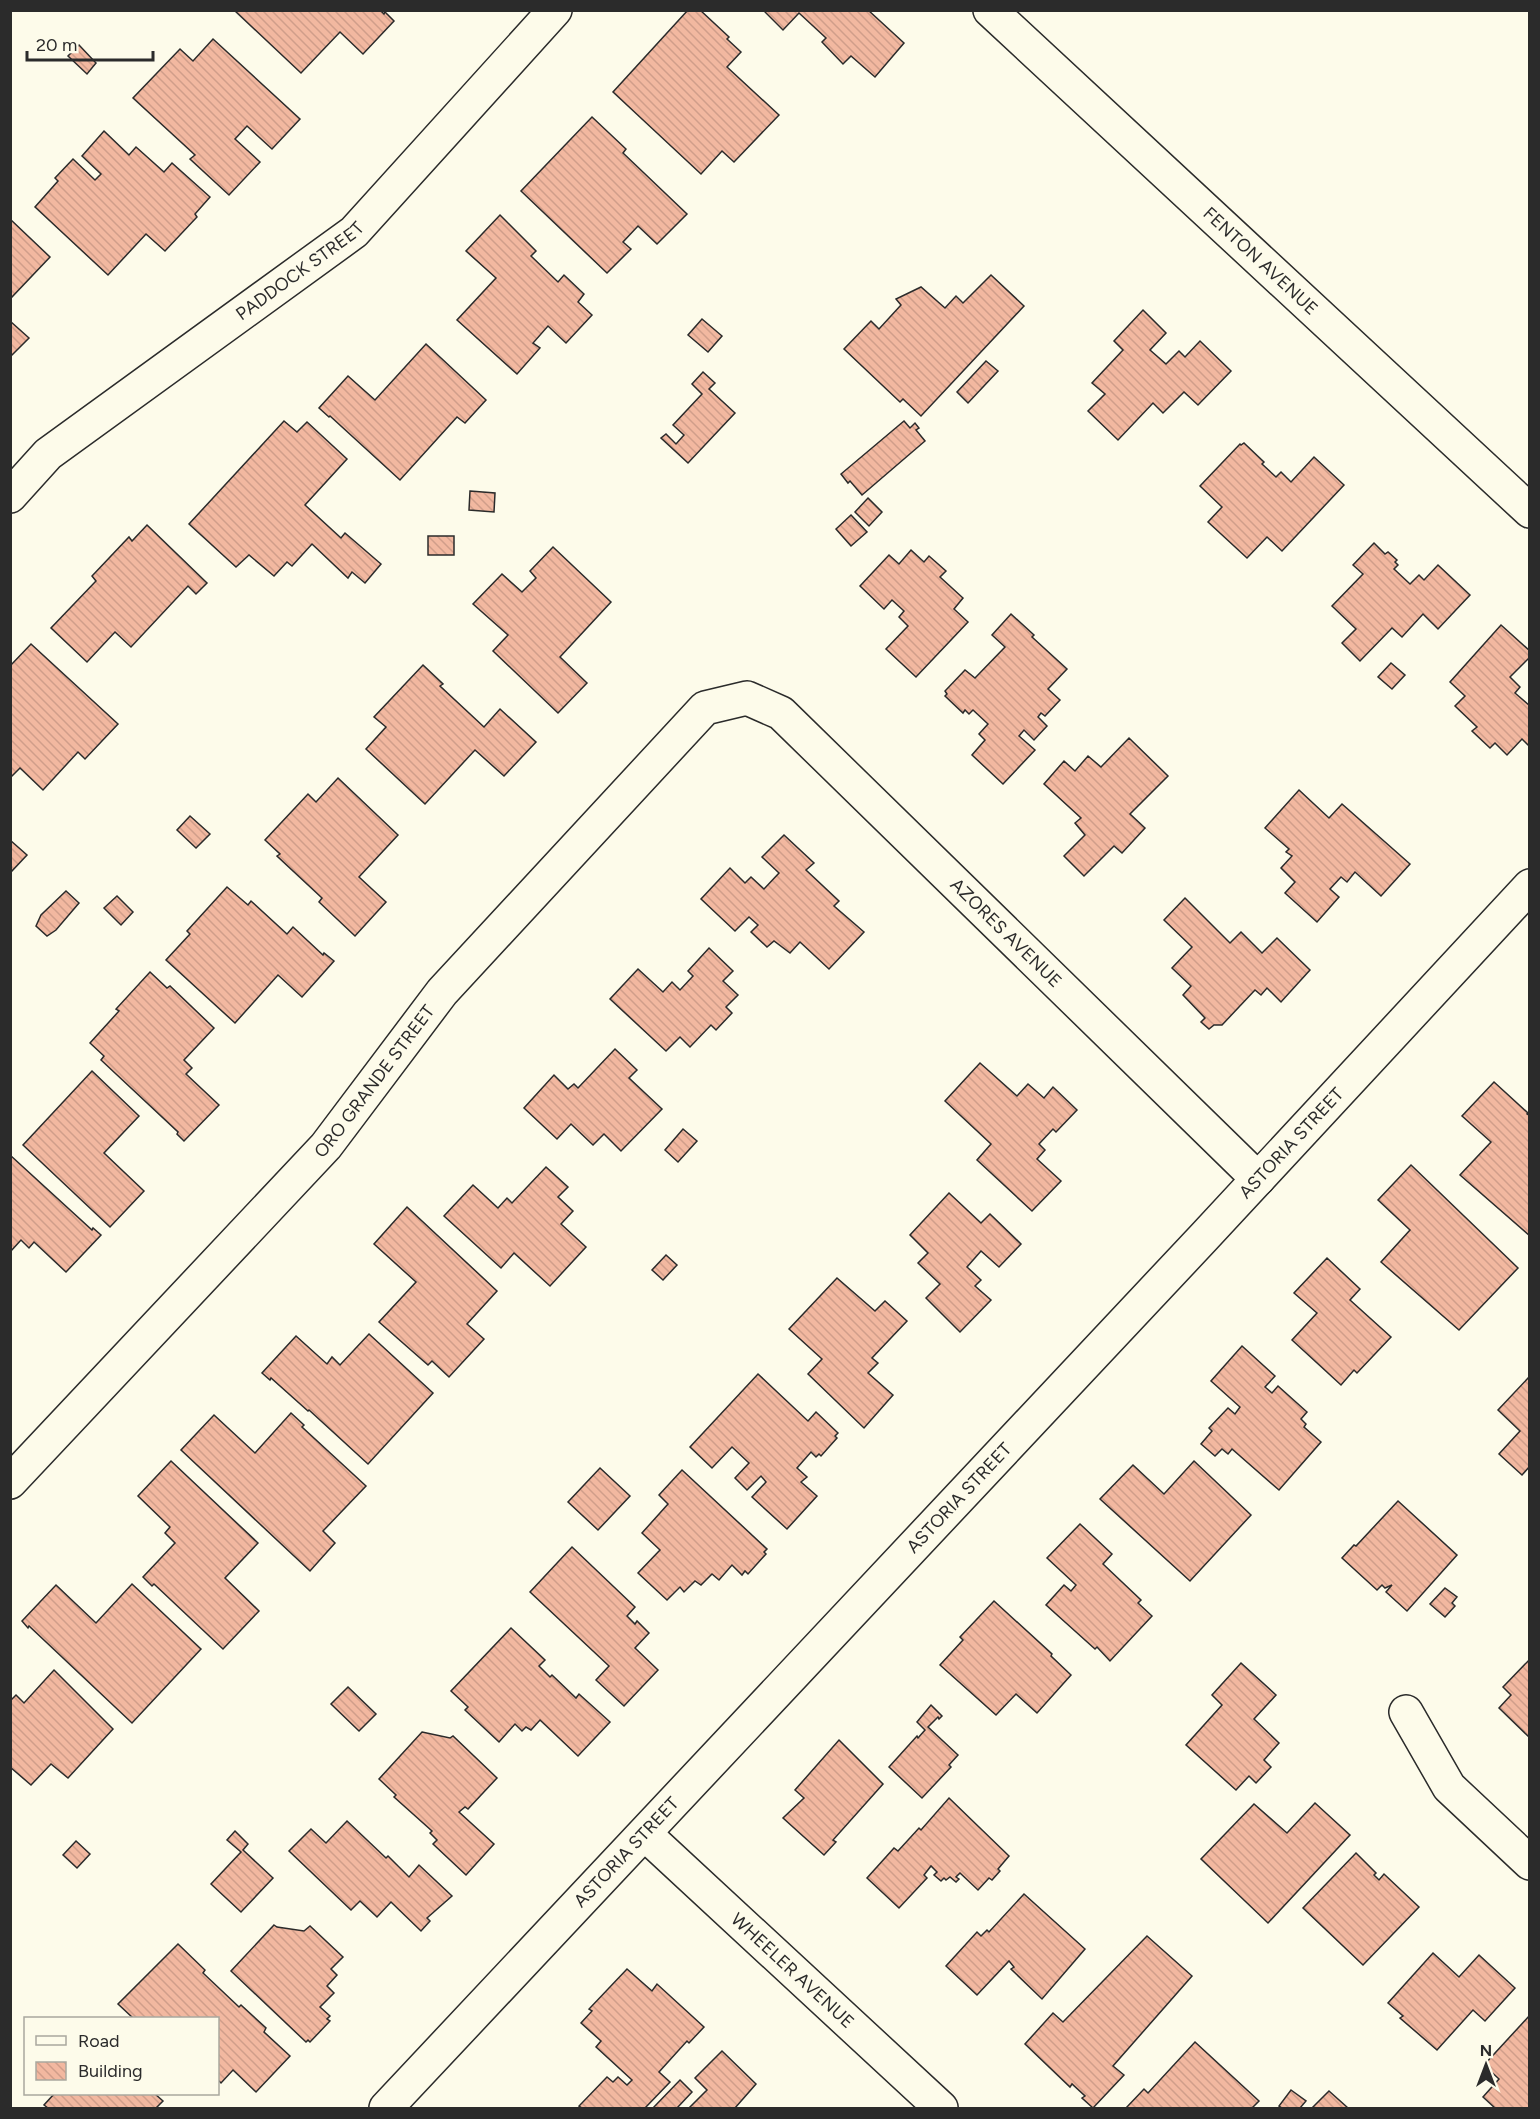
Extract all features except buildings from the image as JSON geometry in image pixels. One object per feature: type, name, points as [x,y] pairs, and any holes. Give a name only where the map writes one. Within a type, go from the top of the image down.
[{"type":"street","name":"PADDOCK STREET","points":[[10,496],[48,454],[354,232],[555,10]]},
{"type":"street","name":"FENTON AVENUE","points":[[990,10],[1530,512]]},
{"type":"street","name":"AZORES AVENUE","points":[[747,698],[781,713],[1258,1179]]},
{"type":"street","name":"ORO GRANDE STREET","points":[[10,1482],[326,1146],[442,993],[705,708],[747,698]]},
{"type":"street","name":"ASTORIA STREET","points":[[386,2109],[1530,886]]},
{"type":"street","points":[[1406,1712],[1449,1787],[1530,1863]]},
{"type":"street","name":"WHEELER AVENUE","points":[[645,1834],[940,2109]]}]
